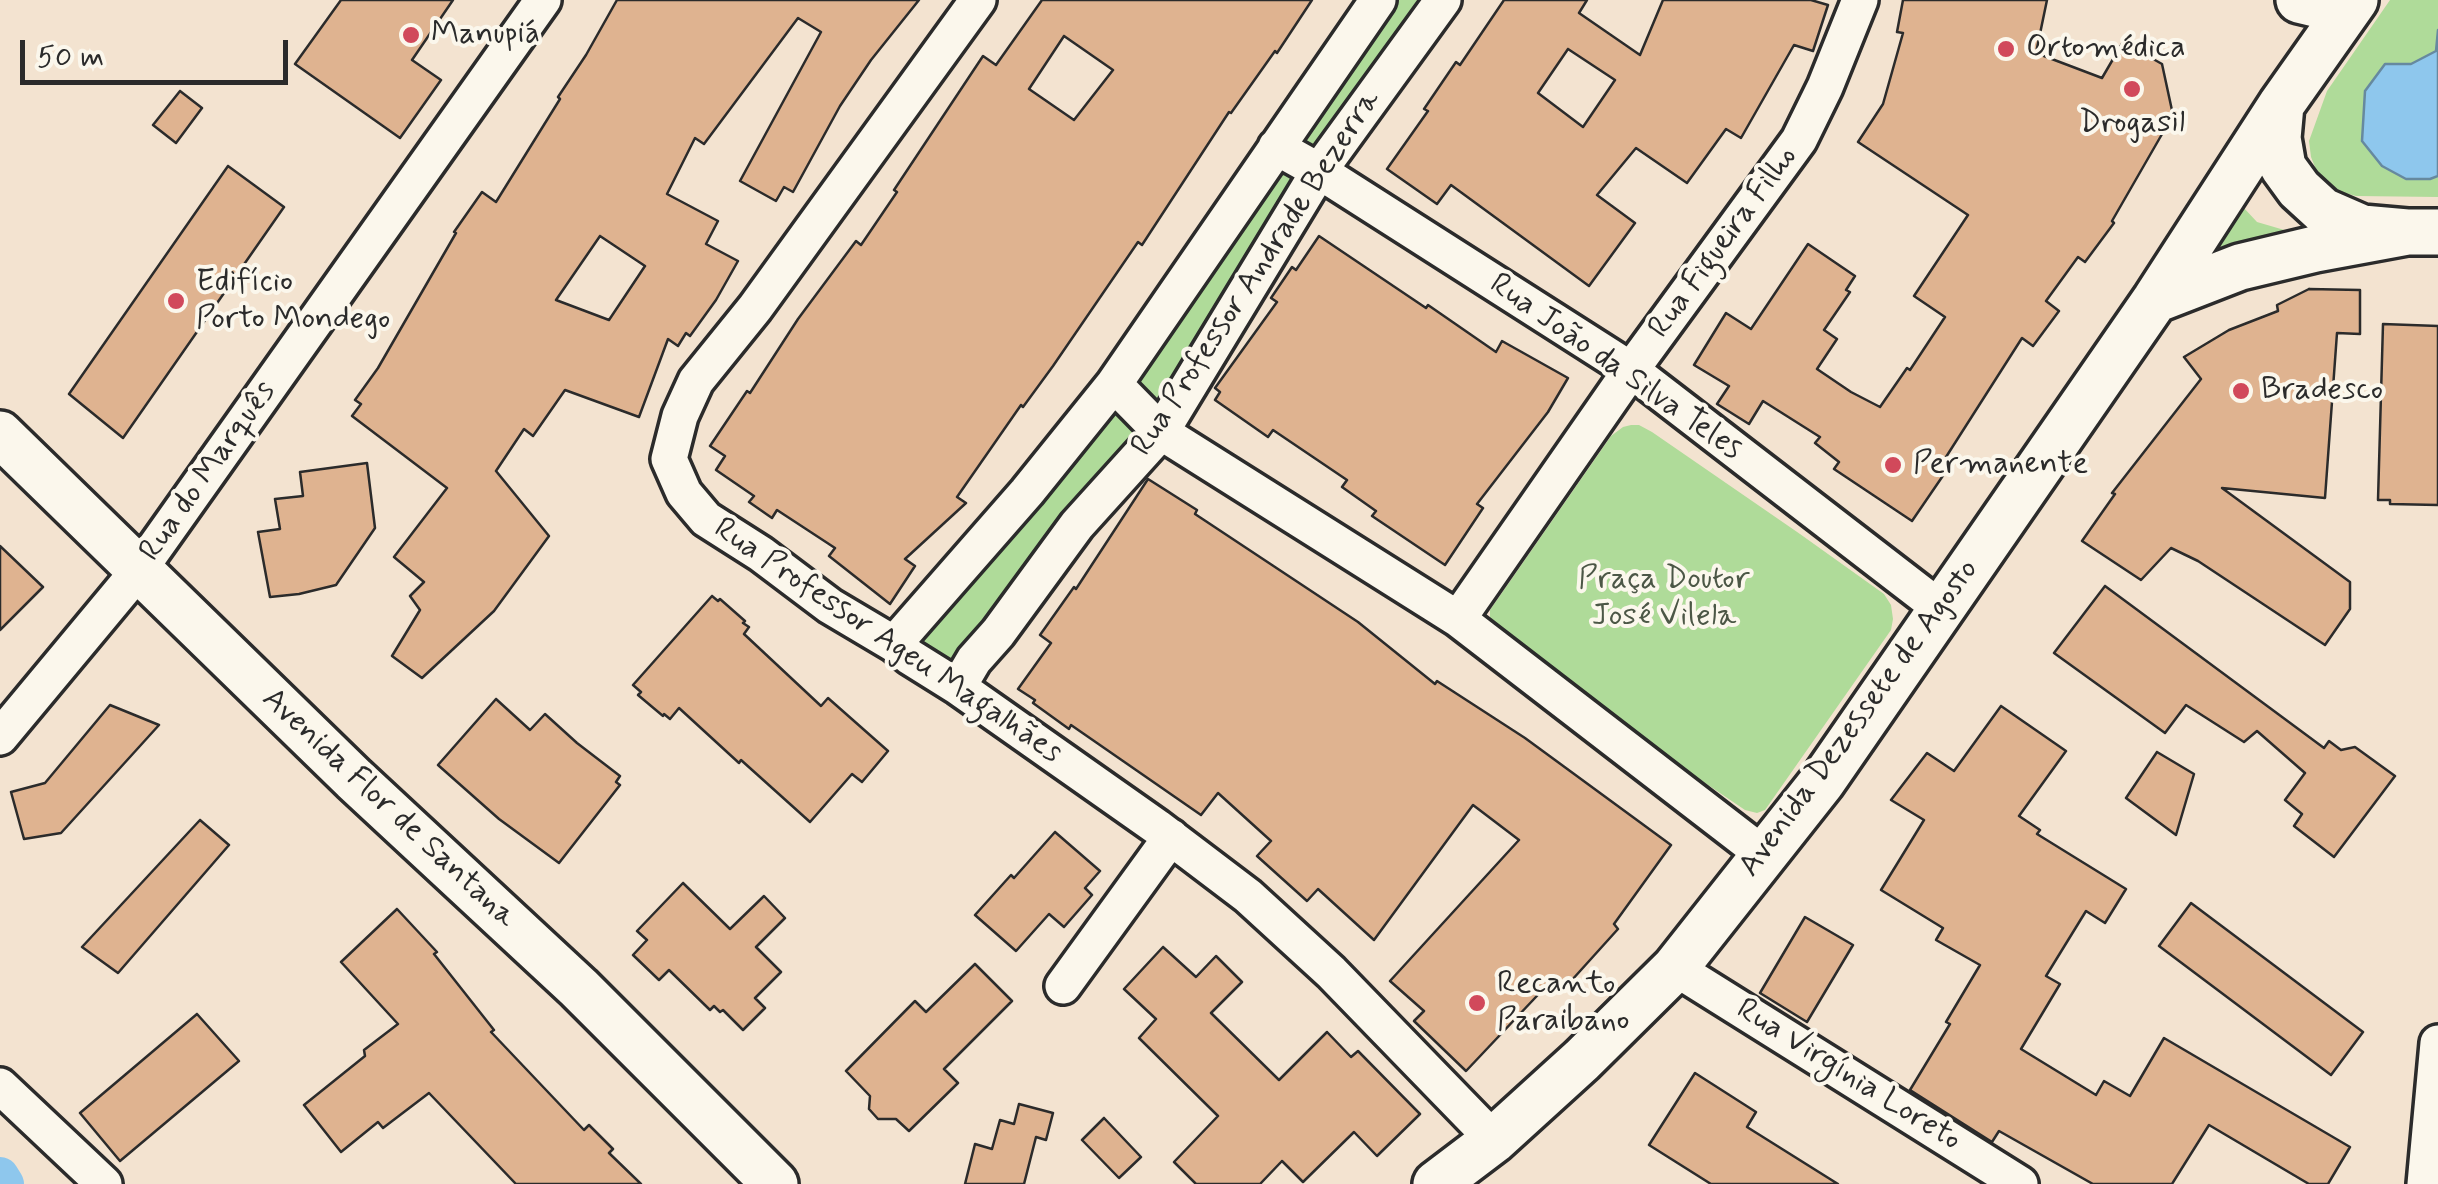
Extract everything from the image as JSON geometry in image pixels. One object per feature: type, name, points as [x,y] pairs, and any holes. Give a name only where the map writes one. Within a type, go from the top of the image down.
[{"type":"main road","points":[[2299,0],[2350,6]]},
{"type":"main road","name":"Avenida Dezessete de Agosto","points":[[1436,1184],[1494,1140],[1675,968],[1822,782],[2155,300],[2350,6]]},
{"type":"main road","points":[[2281,105],[2278,138],[2284,167],[2300,190],[2323,211],[2362,228],[2422,232]]},
{"type":"main road","points":[[2155,300],[2240,267],[2316,249],[2422,232]]},
{"type":"main road","name":"Avenida Flor de Santana","points":[[0,434],[354,780],[579,988],[775,1184]]},
{"type":"street","name":"Rua do Marquês","points":[[0,737],[139,570],[543,0]]},
{"type":"street","name":"Rua Professor Ageu Magalhães","points":[[978,0],[755,308],[696,380],[680,416],[669,459],[684,493],[706,519],[830,606],[958,687],[1248,896],[1331,972],[1494,1140]]},
{"type":"street","name":"Rua Professor Andrade Bezerra","points":[[894,644],[1028,492],[1114,384],[1378,0]]},
{"type":"street","name":"Rua Professor Andrade Bezerra","points":[[958,687],[974,660],[1077,525],[1161,432],[1319,171],[1443,0]]},
{"type":"street","name":"Rua Figueira Filho","points":[[1458,618],[1631,370],[1799,140],[1860,0]]},
{"type":"street","name":"Rua João da Silva Teles","points":[[1276,147],[1631,370],[1940,608]]},
{"type":"street","points":[[1114,384],[1161,432],[1458,618],[1764,854]]},
{"type":"street","points":[[1063,986],[1170,837]]},
{"type":"street","name":"Rua Virgínia Loreto","points":[[1675,968],[2020,1184]]},
{"type":"street","points":[[2425,1184],[2438,1043]]},
{"type":"street","points":[[0,1086],[104,1184]]},
{"type":"green space","points":[[1378,0],[1443,0],[1161,432],[958,676],[907,663]]},
{"type":"green space","points":[[2390,0],[2438,0],[2438,197],[2356,196],[2341,192],[2317,172],[2311,157],[2309,141],[2327,91]]},
{"type":"green space","points":[[2241,183],[2243,207],[2257,222],[2315,239],[2180,278]]},
{"type":"green space","name":"Praça Doutor José Vilela","points":[[1631,425],[1652,432],[1800,534],[1884,594],[1891,605],[1891,630],[1765,810],[1757,813],[1745,810],[1547,676],[1490,623],[1490,610],[1611,436]]},
{"type":"water","points":[[2438,30],[2438,176],[2406,179],[2382,166],[2362,141],[2365,91],[2385,64],[2411,64],[2436,51]]},
{"type":"building","points":[[341,0],[453,0],[412,60],[441,80],[400,138],[295,64]]},
{"type":"building","points":[[617,0],[919,0],[840,106],[793,192],[784,187],[776,201],[740,181],[821,32],[798,18],[704,144],[695,138],[667,194],[718,221],[706,244],[738,261],[690,336],[686,333],[678,346],[668,339],[639,417],[565,390],[533,436],[524,429],[496,471],[549,536],[494,611],[422,678],[392,656],[420,610],[410,596],[424,582],[394,557],[447,488],[352,416],[361,404],[355,400],[378,368],[454,232],[482,192],[496,202]],"holes":[[[600,236],[645,266],[609,320],[556,300]]]},
{"type":"building","points":[[1042,0],[1312,0],[1277,53],[1229,112],[1142,245],[1138,242],[957,497],[966,503],[905,559],[915,566],[890,604],[829,556],[835,548],[777,510],[772,518],[749,502],[754,496],[716,470],[725,456],[710,446],[856,241],[861,245],[983,56],[996,65]],"holes":[[[1064,36],[1113,70],[1074,120],[1029,89]]]},
{"type":"building","points":[[1504,0],[1587,0],[1579,13],[1640,55],[1663,0],[1811,0],[1828,5],[1813,51],[1794,45],[1741,138],[1726,129],[1687,183],[1636,148],[1597,195],[1635,223],[1589,286],[1451,185],[1437,204],[1387,169],[1428,111],[1424,109],[1456,62],[1460,65]],"holes":[[[1568,49],[1615,80],[1583,127],[1538,93]]]},
{"type":"building","points":[[1903,0],[2047,0],[2036,53],[2102,78],[2123,42],[2162,64],[2173,115],[2114,223],[2085,262],[2078,257],[2046,301],[2059,311],[2033,346],[2022,338],[1946,457],[1953,461],[1912,521],[1834,469],[1839,462],[1815,443],[1820,437],[1763,401],[1749,424],[1717,404],[1729,386],[1694,365],[1726,313],[1751,329],[1808,244],[1855,276],[1846,290],[1850,292],[1824,330],[1837,339],[1817,369],[1851,392],[1880,407],[1945,317],[1914,296],[1968,215],[1858,142],[1883,104],[1903,33],[1897,32]]},
{"type":"building","points":[[180,91],[202,108],[176,143],[153,125]]},
{"type":"building","name":"Edifício Porto Mondego","points":[[228,166],[284,207],[123,438],[69,394]]},
{"type":"building","points":[[1319,236],[1496,352],[1502,341],[1568,378],[1548,412],[1477,504],[1483,508],[1445,565],[1372,516],[1376,511],[1342,487],[1347,480],[1273,430],[1268,437],[1215,400],[1220,392],[1215,388],[1277,302],[1271,298]]},
{"type":"building","points":[[2309,289],[2360,290],[2360,334],[2337,333],[2325,498],[2222,488],[2350,582],[2350,609],[2325,645],[2198,561],[2171,548],[2141,580],[2082,541],[2115,494],[2112,493],[2201,379],[2184,357],[2229,330],[2278,311],[2277,305]]},
{"type":"building","points":[[2383,324],[2438,326],[2438,505],[2378,500]]},
{"type":"building","points":[[367,463],[375,528],[336,585],[270,597],[258,532],[280,529],[275,499],[303,496],[300,472]]},
{"type":"building","points":[[1148,479],[1358,622],[1435,684],[1437,681],[1525,738],[1671,845],[1614,924],[1618,929],[1562,991],[1551,981],[1466,1071],[1414,1021],[1424,1011],[1390,981],[1519,840],[1473,805],[1374,940],[1318,889],[1307,901],[1257,856],[1271,841],[1218,793],[1201,815],[1071,725],[1069,729],[1018,689],[1051,643],[1040,635],[1076,589]]},
{"type":"building","points":[[0,546],[43,587],[0,630]]},
{"type":"building","points":[[2105,586],[2324,748],[2329,741],[2341,750],[2355,747],[2395,776],[2334,857],[2294,826],[2302,814],[2285,800],[2305,773],[2257,731],[2244,742],[2186,705],[2165,733],[2054,653]]},
{"type":"building","points":[[712,596],[745,621],[749,627],[744,634],[821,706],[828,698],[888,751],[862,782],[852,774],[810,822],[679,708],[670,719],[663,716],[638,695],[641,692],[633,685]]},
{"type":"building","points":[[496,699],[530,730],[545,714],[620,776],[616,782],[620,785],[559,863],[499,819],[438,765]]},
{"type":"building","points":[[110,705],[159,725],[61,833],[24,839],[11,792],[45,783]]},
{"type":"building","points":[[2001,706],[2066,751],[2019,816],[2040,830],[2037,834],[2126,889],[2105,923],[2086,911],[2046,976],[2060,984],[2021,1049],[2096,1095],[2104,1081],[2130,1096],[2164,1038],[2350,1147],[2328,1184],[2309,1184],[2209,1125],[2172,1184],[2093,1184],[1999,1131],[1992,1142],[1910,1090],[1980,965],[1936,940],[1943,928],[1881,890],[1924,820],[1891,800],[1927,753],[1954,771]]},
{"type":"building","points":[[2157,752],[2194,774],[2176,835],[2126,798]]},
{"type":"building","points":[[200,820],[229,845],[118,973],[82,947]]},
{"type":"building","points":[[1055,832],[1100,871],[1085,888],[1092,895],[1064,927],[1049,914],[1016,951],[975,915]]},
{"type":"building","points":[[683,883],[730,929],[764,896],[785,918],[756,947],[781,972],[755,998],[765,1008],[743,1030],[723,1010],[720,1012],[714,1006],[710,1010],[669,970],[659,980],[633,955],[647,940],[637,931]]},
{"type":"building","points":[[2191,903],[2363,1032],[2331,1075],[2159,946]]},
{"type":"building","points":[[397,909],[437,952],[434,954],[494,1030],[491,1032],[584,1130],[589,1125],[613,1149],[609,1153],[641,1184],[516,1184],[429,1093],[383,1128],[378,1122],[341,1152],[304,1105],[398,1024],[341,962]]},
{"type":"building","points":[[1805,917],[1853,945],[1807,1022],[1760,993]]},
{"type":"building","points":[[1163,947],[1196,977],[1216,956],[1242,982],[1211,1013],[1279,1080],[1327,1032],[1351,1057],[1358,1051],[1420,1114],[1377,1156],[1354,1132],[1303,1182],[1282,1161],[1260,1184],[1196,1184],[1174,1162],[1218,1116],[1139,1038],[1156,1019],[1124,989]]},
{"type":"building","points":[[975,964],[1012,1001],[944,1069],[958,1083],[909,1131],[896,1119],[878,1119],[869,1109],[870,1096],[846,1071],[915,1001],[926,1012]]},
{"type":"building","points":[[197,1014],[239,1061],[120,1161],[80,1113]]},
{"type":"building","points":[[1695,1073],[1756,1112],[1747,1127],[1838,1184],[1711,1184],[1649,1145]]},
{"type":"building","points":[[1019,1104],[1053,1113],[1046,1140],[1036,1137],[1024,1184],[965,1184],[975,1144],[992,1149],[1000,1120],[1014,1124]]},
{"type":"building","points":[[1104,1118],[1141,1157],[1119,1178],[1082,1140]]},
{"type":"waterway","points":[[0,1176],[5,1184]]},
{"type":"place","name":"Manupiá","points":[[411,35]]},
{"type":"place","name":"Ortomédica","points":[[2006,49]]},
{"type":"place","name":"Drogasil","points":[[2132,89]]},
{"type":"place","name":"Edifício Porto Mondego","points":[[176,301]]},
{"type":"place","name":"Bradesco","points":[[2241,391]]},
{"type":"place","name":"Permanente","points":[[1893,465]]},
{"type":"place","name":"Recanto Paraibano","points":[[1477,1003]]}]
